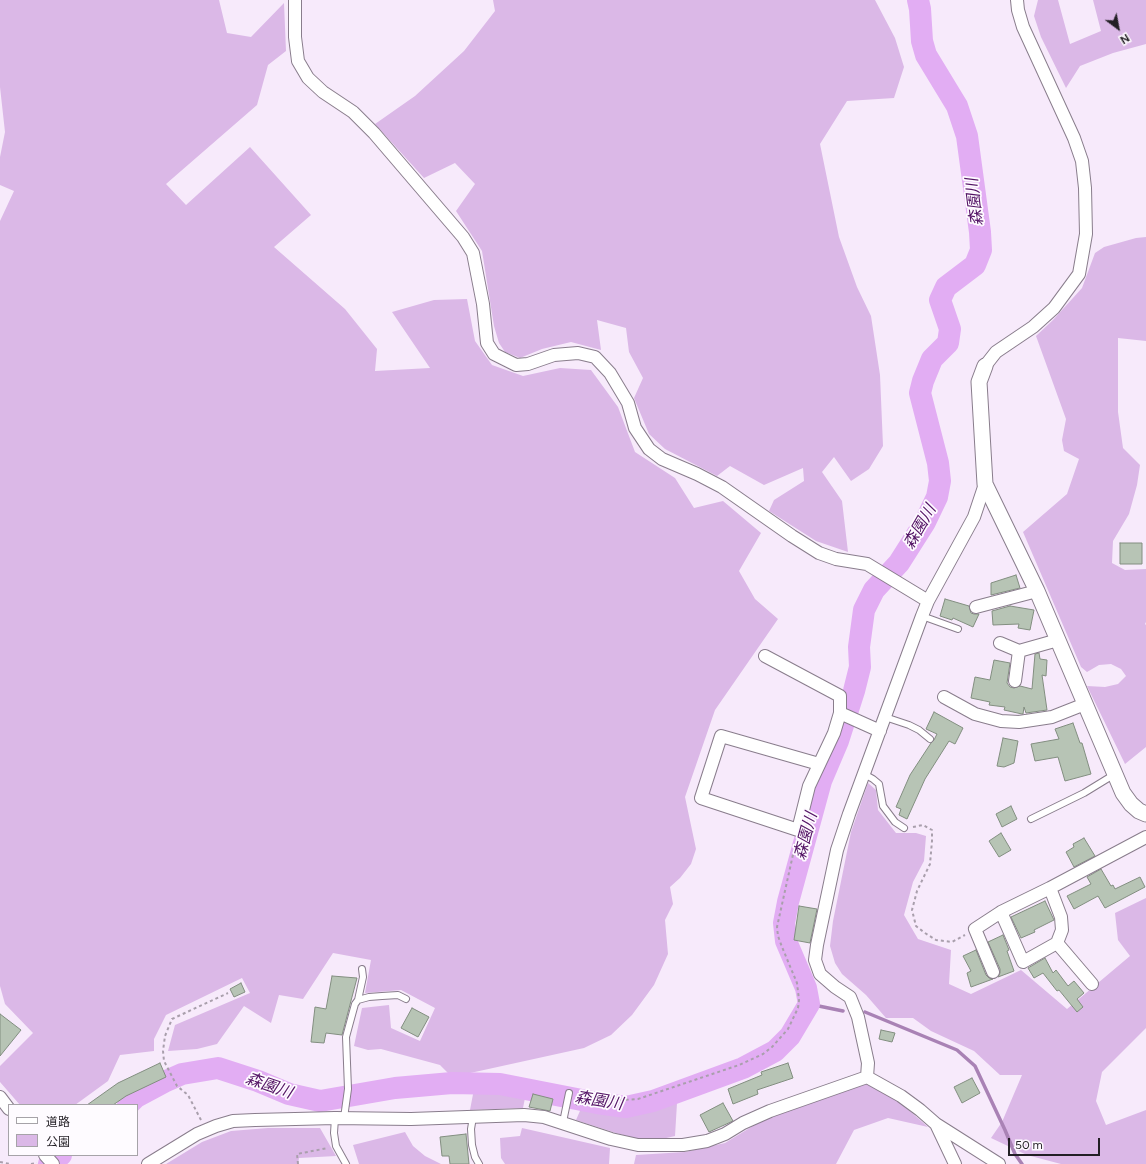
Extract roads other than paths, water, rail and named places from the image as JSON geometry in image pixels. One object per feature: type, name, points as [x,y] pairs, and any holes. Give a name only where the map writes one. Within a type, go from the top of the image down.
[{"type":"street","points":[[295,0],[295,36],[298,62],[308,78],[323,92],[352,112],[374,133],[463,237],[473,253],[483,304],[487,343],[494,354],[516,365],[528,364],[554,355],[578,353],[595,357],[610,372],[628,403],[635,428],[649,449],[662,458],[697,474],[722,488],[792,536],[819,552],[836,559],[867,564],[928,601]]},
{"type":"street","points":[[867,1077],[868,1063],[858,1017],[850,997],[820,974],[815,960],[837,850],[928,601],[974,517],[985,484],[979,382],[984,366],[996,352],[1033,327],[1054,308],[1079,274],[1086,234],[1085,188],[1082,161],[1074,138],[1023,26],[1018,10],[1017,0]]},
{"type":"street","points":[[985,484],[1037,591],[1123,793],[1131,804],[1139,811],[1146,814]]},
{"type":"street","points":[[976,607],[1037,591]]},
{"type":"street","points":[[1000,643],[1019,651],[1058,640]]},
{"type":"street","points":[[1015,681],[1019,651]]},
{"type":"street","points":[[765,656],[840,696],[840,713],[834,733],[810,786],[798,830],[701,798],[721,736],[819,764]]},
{"type":"street","points":[[944,697],[975,714],[1001,721],[1019,722],[1052,717],[1085,704]]},
{"type":"street","points":[[840,713],[880,731]]},
{"type":"street","points":[[993,972],[974,929],[1001,912],[1146,837]]},
{"type":"street","points":[[1001,912],[1023,962],[1057,943],[1062,930],[1061,917],[1050,888]]},
{"type":"street","points":[[1057,943],[1092,984]]},
{"type":"street","points":[[148,1164],[197,1134],[233,1121],[340,1118],[412,1119],[524,1115],[544,1117],[563,1122],[611,1139],[638,1145],[683,1145],[707,1141],[725,1134],[770,1111],[867,1077],[901,1096],[936,1124],[999,1164]]},
{"type":"street","points":[[0,1098],[8,1108]]},
{"type":"street","points":[[936,1124],[955,1164]]},
{"type":"lane","points":[[922,616],[958,629]]},
{"type":"lane","points":[[885,717],[909,725],[919,730],[930,739]]},
{"type":"lane","points":[[864,774],[873,778],[880,784],[883,806],[895,822],[904,828]]},
{"type":"lane","points":[[1031,819],[1084,793],[1115,774]]},
{"type":"lane","points":[[346,1164],[336,1146],[334,1132],[346,1100],[348,1089],[346,1037],[355,1004],[358,1000],[363,977],[362,969]]},
{"type":"lane","points":[[358,1000],[369,997],[398,995],[406,999]]},
{"type":"lane","points":[[563,1122],[569,1093]]},
{"type":"lane","points":[[473,1117],[471,1130],[472,1145],[475,1157],[479,1164]]},
{"type":"waterway","name":"森園川","points":[[129,1104],[136,1097],[182,1074],[218,1068],[258,1081],[289,1094],[320,1101],[395,1088],[452,1083],[500,1084],[597,1103],[626,1107],[653,1101],[743,1068],[775,1051],[790,1036],[809,1004],[806,988],[786,941],[784,923],[788,902],[821,781],[838,741],[854,691],[860,667],[859,647],[864,610],[874,590],[899,563],[925,522],[937,497],[940,481],[938,463],[920,393],[932,359],[948,343],[950,329],[940,300],[946,287],[975,265],[981,250],[980,232],[967,136],[957,106],[926,55],[922,41],[918,0]]},
{"type":"waterway","points":[[809,1004],[843,1011]]},
{"type":"waterway","points":[[865,1012],[957,1050],[975,1066],[1015,1154],[1022,1164]]},
{"type":"waterway","name":"森園川","points":[[49,1164],[60,1156]]}]
